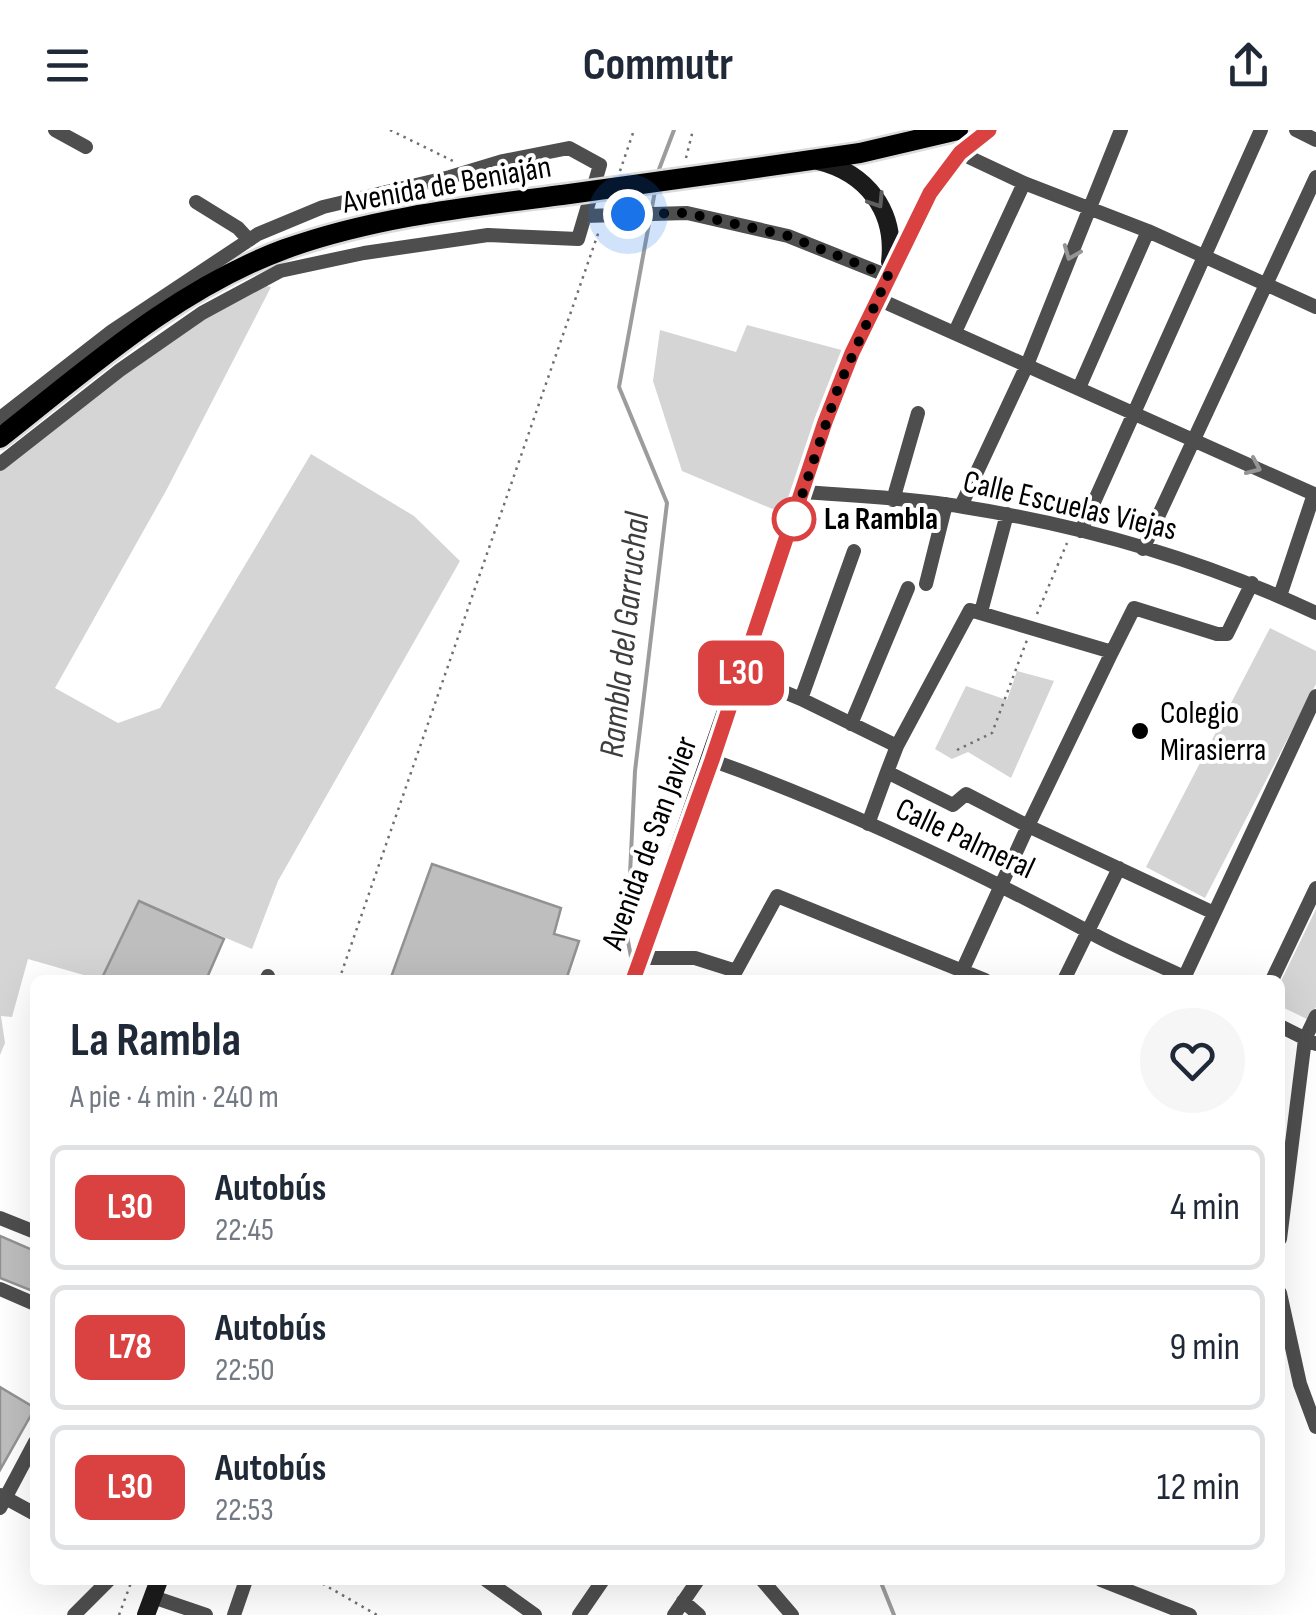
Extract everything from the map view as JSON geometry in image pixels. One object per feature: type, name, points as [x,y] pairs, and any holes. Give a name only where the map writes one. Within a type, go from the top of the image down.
[{"type":"main road","points":[[957,130],[964,138],[960,153]]},
{"type":"main road","name":"Avenida de Beniaján","points":[[0,438],[154,320],[202,289],[258,261],[358,228],[887,148],[957,130]]},
{"type":"main road","name":"Avenida de San Javier","points":[[635,975],[838,388],[930,193],[960,153],[989,130]]},
{"type":"main road","points":[[813,160],[848,172],[881,204],[892,238],[888,276]]},
{"type":"main road","points":[[146,1615],[156,1588]]},
{"type":"street","points":[[55,130],[86,148]]},
{"type":"street","points":[[926,584],[953,505],[1027,365],[1120,130]]},
{"type":"street","points":[[1077,530],[1134,413],[1260,130]]},
{"type":"street","points":[[1296,130],[1316,140]]},
{"type":"street","points":[[0,418],[112,330],[249,240],[323,207],[450,177],[503,160],[569,148],[600,166],[578,239],[488,235],[364,253],[280,272],[202,313],[120,370],[0,464]]},
{"type":"street","points":[[960,153],[1148,231],[1316,307]]},
{"type":"street","points":[[1144,549],[1316,177]]},
{"type":"street","points":[[955,332],[1024,182]]},
{"type":"street","points":[[196,202],[238,228],[249,240]]},
{"type":"street","points":[[585,216],[687,213],[788,236],[888,276]]},
{"type":"street","points":[[1078,388],[1148,231]]},
{"type":"street","points":[[878,298],[1315,495],[1280,596]]},
{"type":"street","points":[[894,500],[918,413]]},
{"type":"street","name":"Calle Escuelas Viejas","points":[[803,492],[953,505],[1077,530],[1252,583],[1316,613]]},
{"type":"street","points":[[868,824],[897,746],[976,611],[1007,514]]},
{"type":"street","points":[[801,698],[854,551]]},
{"type":"street","points":[[963,969],[1134,608],[1227,634],[1252,583]]},
{"type":"street","points":[[851,724],[908,588]]},
{"type":"street","points":[[976,611],[1112,652]]},
{"type":"street","points":[[741,674],[801,698],[897,746]]},
{"type":"street","points":[[1188,975],[1316,696]]},
{"type":"street","name":"Calle Palmeral","points":[[712,760],[794,790],[1001,885],[1178,975]]},
{"type":"street","points":[[886,772],[953,805],[966,794],[1214,913]]},
{"type":"street","points":[[1066,975],[1118,868]]},
{"type":"street","points":[[1274,975],[1316,888]]},
{"type":"street","points":[[641,958],[695,958],[736,971],[777,896],[975,975]]},
{"type":"street","points":[[1285,1206],[1316,1016]]},
{"type":"street","points":[[1285,1028],[1311,1041]]},
{"type":"street","points":[[0,1218],[30,1230]]},
{"type":"street","points":[[0,1289],[30,1302]]},
{"type":"street","points":[[1285,1316],[1300,1384],[1316,1426]]},
{"type":"street","points":[[30,1451],[2,1500],[30,1512]]},
{"type":"street","points":[[74,1615],[104,1585]]},
{"type":"street","points":[[234,1615],[244,1585]]},
{"type":"street","points":[[493,1585],[536,1615]]},
{"type":"street","points":[[579,1615],[599,1585]]},
{"type":"street","points":[[674,1615],[695,1585]]},
{"type":"street","points":[[766,1585],[792,1615]]},
{"type":"street","points":[[1113,1585],[1190,1615]]},
{"type":"street","points":[[156,1588],[206,1615]]},
{"type":"street","points":[[684,1601],[698,1615]]},
{"type":"path","points":[[390,130],[456,162]]},
{"type":"path","points":[[617,179],[634,130]]},
{"type":"path","points":[[341,975],[605,215]]},
{"type":"path","points":[[957,750],[992,733],[1031,628],[1077,530]]},
{"type":"path","points":[[120,1615],[130,1585]]},
{"type":"path","points":[[325,1585],[378,1615]]},
{"type":"shaded area","points":[[256,284],[271,287],[167,489],[55,688],[118,723],[160,708],[311,454],[414,516],[460,561],[278,881],[252,949],[139,901],[103,975],[84,975],[28,959],[12,1017],[1,1016],[5,1043],[0,1055],[0,464],[120,370]]},
{"type":"shaded area","points":[[747,325],[853,353],[794,518],[682,471],[653,381],[660,330],[736,352]]},
{"type":"shaded area","points":[[1270,628],[1316,651],[1316,684],[1205,898],[1146,867]]},
{"type":"shaded area","points":[[1017,671],[1054,681],[1011,778],[968,752],[952,759],[935,749],[966,686],[1007,700]]},
{"type":"shaded area","points":[[1316,909],[1316,1007],[1309,1020],[1285,1008],[1284,975]]},
{"type":"building","points":[[432,864],[561,908],[554,934],[579,941],[568,975],[392,975]]},
{"type":"building","points":[[139,901],[224,939],[208,975],[103,975]]},
{"type":"building","points":[[0,1236],[30,1249],[30,1290],[0,1278]]},
{"type":"building","points":[[0,1387],[30,1405],[30,1417],[0,1470]]},
{"type":"waterway","name":"Rambla del Garruchal","points":[[658,172],[674,130]]},
{"type":"waterway","name":"Rambla del Garruchal","points":[[632,962],[627,936],[635,771],[667,503],[619,387],[655,191]]},
{"type":"waterway","name":"Rambla del Garruchal","points":[[882,1585],[894,1615]]},
{"type":"bus line","name":"L30","points":[[635,975],[852,353],[930,193],[960,153],[989,130]]},
{"type":"place","name":"La Rambla","points":[[794,519]]},
{"type":"place","name":"Colegio Mirasierra","points":[[1140,731]]},
{"type":"route","points":[[628,214],[687,213],[788,236],[888,276],[838,388],[794,519]]}]
